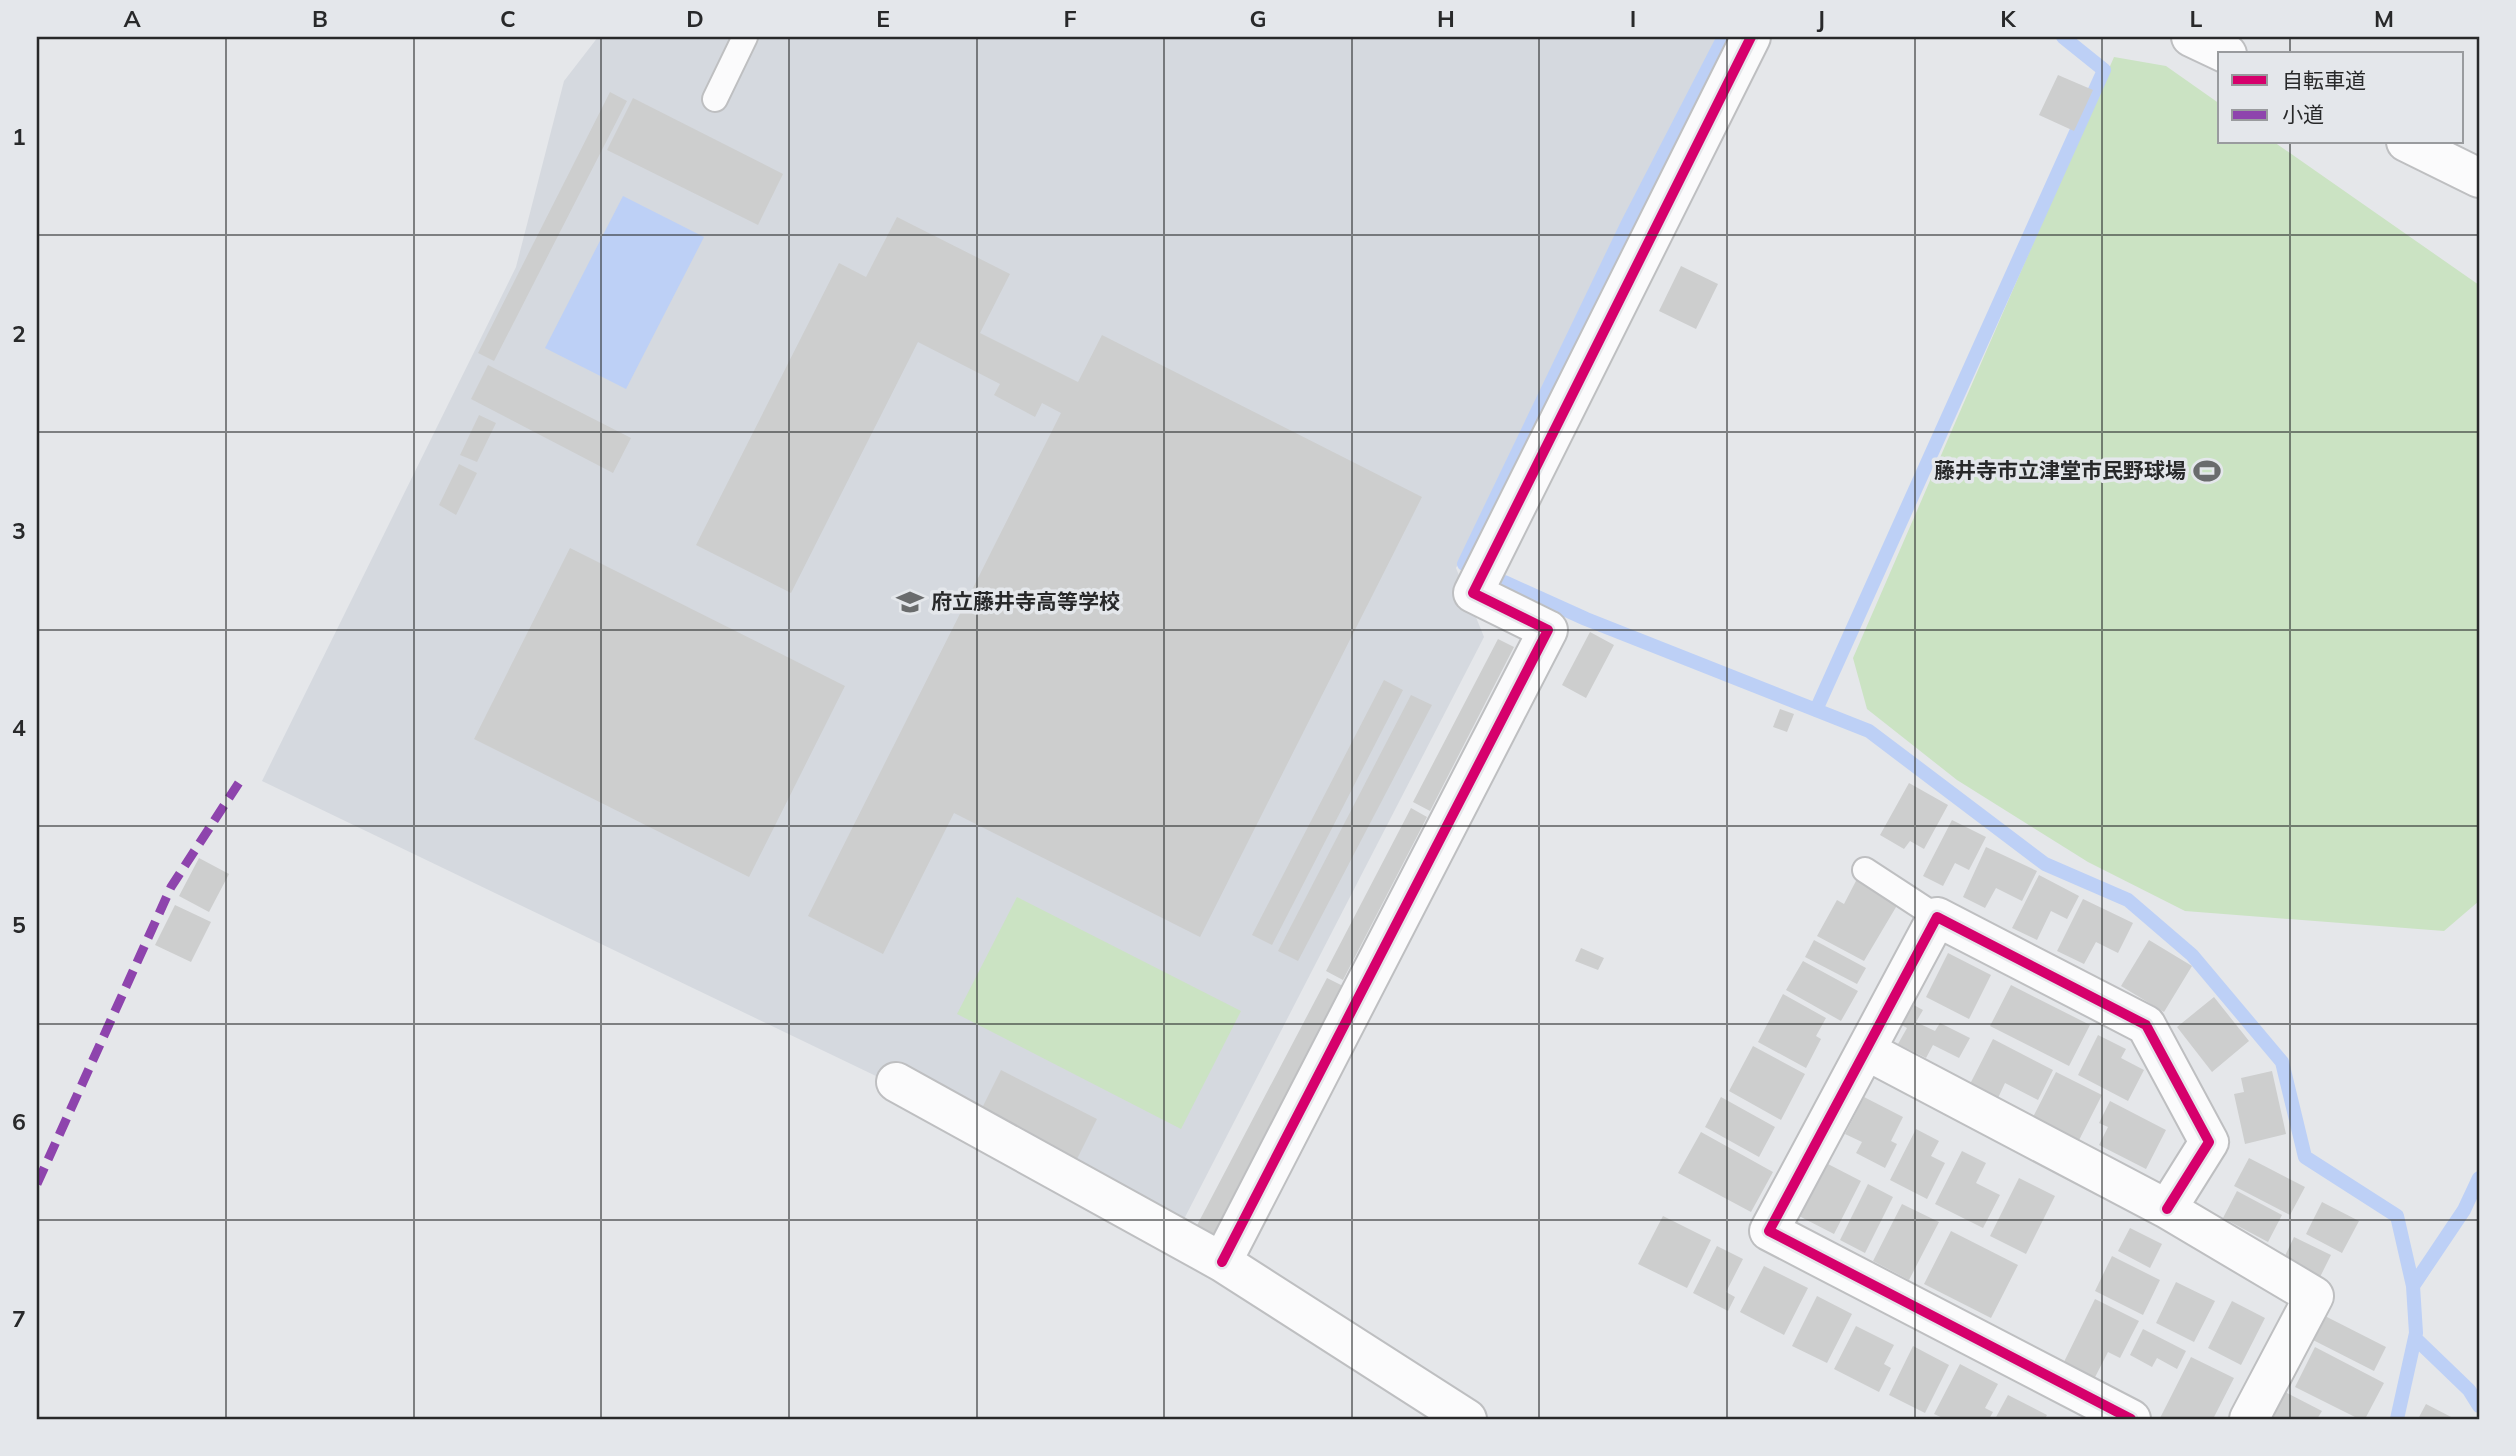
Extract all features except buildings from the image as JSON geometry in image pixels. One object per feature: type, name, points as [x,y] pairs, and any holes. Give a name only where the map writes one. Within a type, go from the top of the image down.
[{"type":"street","points":[[1222,1262],[1548,630],[1473,593],[1751,37]]},
{"type":"street","points":[[2191,37],[2223,52]]},
{"type":"street","points":[[2410,144],[2479,178]]},
{"type":"street","points":[[2131,1419],[1769,1231],[1937,917],[2146,1025],[2209,1142],[2167,1209]]},
{"type":"street","points":[[1867,1051],[2167,1209],[2314,1296],[2249,1419]]},
{"type":"street","points":[[896,1082],[1222,1262],[1467,1419]]},
{"type":"lane","points":[[715,99],[745,37]]},
{"type":"lane","points":[[1866,870],[1937,917]]},
{"type":"shaded area","name":"府立藤井寺高等学校","points":[[598,37],[1727,37],[1456,568],[1484,637],[1182,1223],[262,781],[516,267],[564,81]]},
{"type":"green space","name":"藤井寺市立津堂市民野球場","points":[[2114,57],[2166,66],[2218,103],[2218,144],[2277,144],[2479,285],[2479,901],[2444,931],[2185,911],[2088,862],[1957,780],[1867,709],[1853,658]]},
{"type":"green space","points":[[1017,897],[1241,1011],[1181,1129],[957,1014]]},
{"type":"water","points":[[623,196],[704,237],[626,389],[545,348]]},
{"type":"waterway","points":[[1464,564],[1627,225],[1724,37]]},
{"type":"waterway","points":[[1816,710],[2104,70],[2063,37]]},
{"type":"waterway","points":[[1504,582],[1586,619],[1869,731],[2045,864],[2128,900],[2192,955],[2282,1062],[2305,1157],[2397,1216],[2413,1286]]},
{"type":"waterway","points":[[2397,1419],[2416,1333],[2413,1286],[2464,1210],[2479,1178]]},
{"type":"waterway","points":[[2415,1338],[2469,1390],[2479,1406]]},
{"type":"marked path","points":[[37,1184],[171,887],[240,781]]},
{"type":"cycle path","points":[[1222,1262],[1548,630],[1473,593],[1751,37]]},
{"type":"cycle path","points":[[2131,1419],[1769,1231],[1937,917],[2146,1025],[2209,1142],[2167,1209]]},
{"type":"place","name":"藤井寺市立津堂市民野球場","points":[[2207,471]]},
{"type":"place","name":"府立藤井寺高等学校","points":[[910,602]]}]
